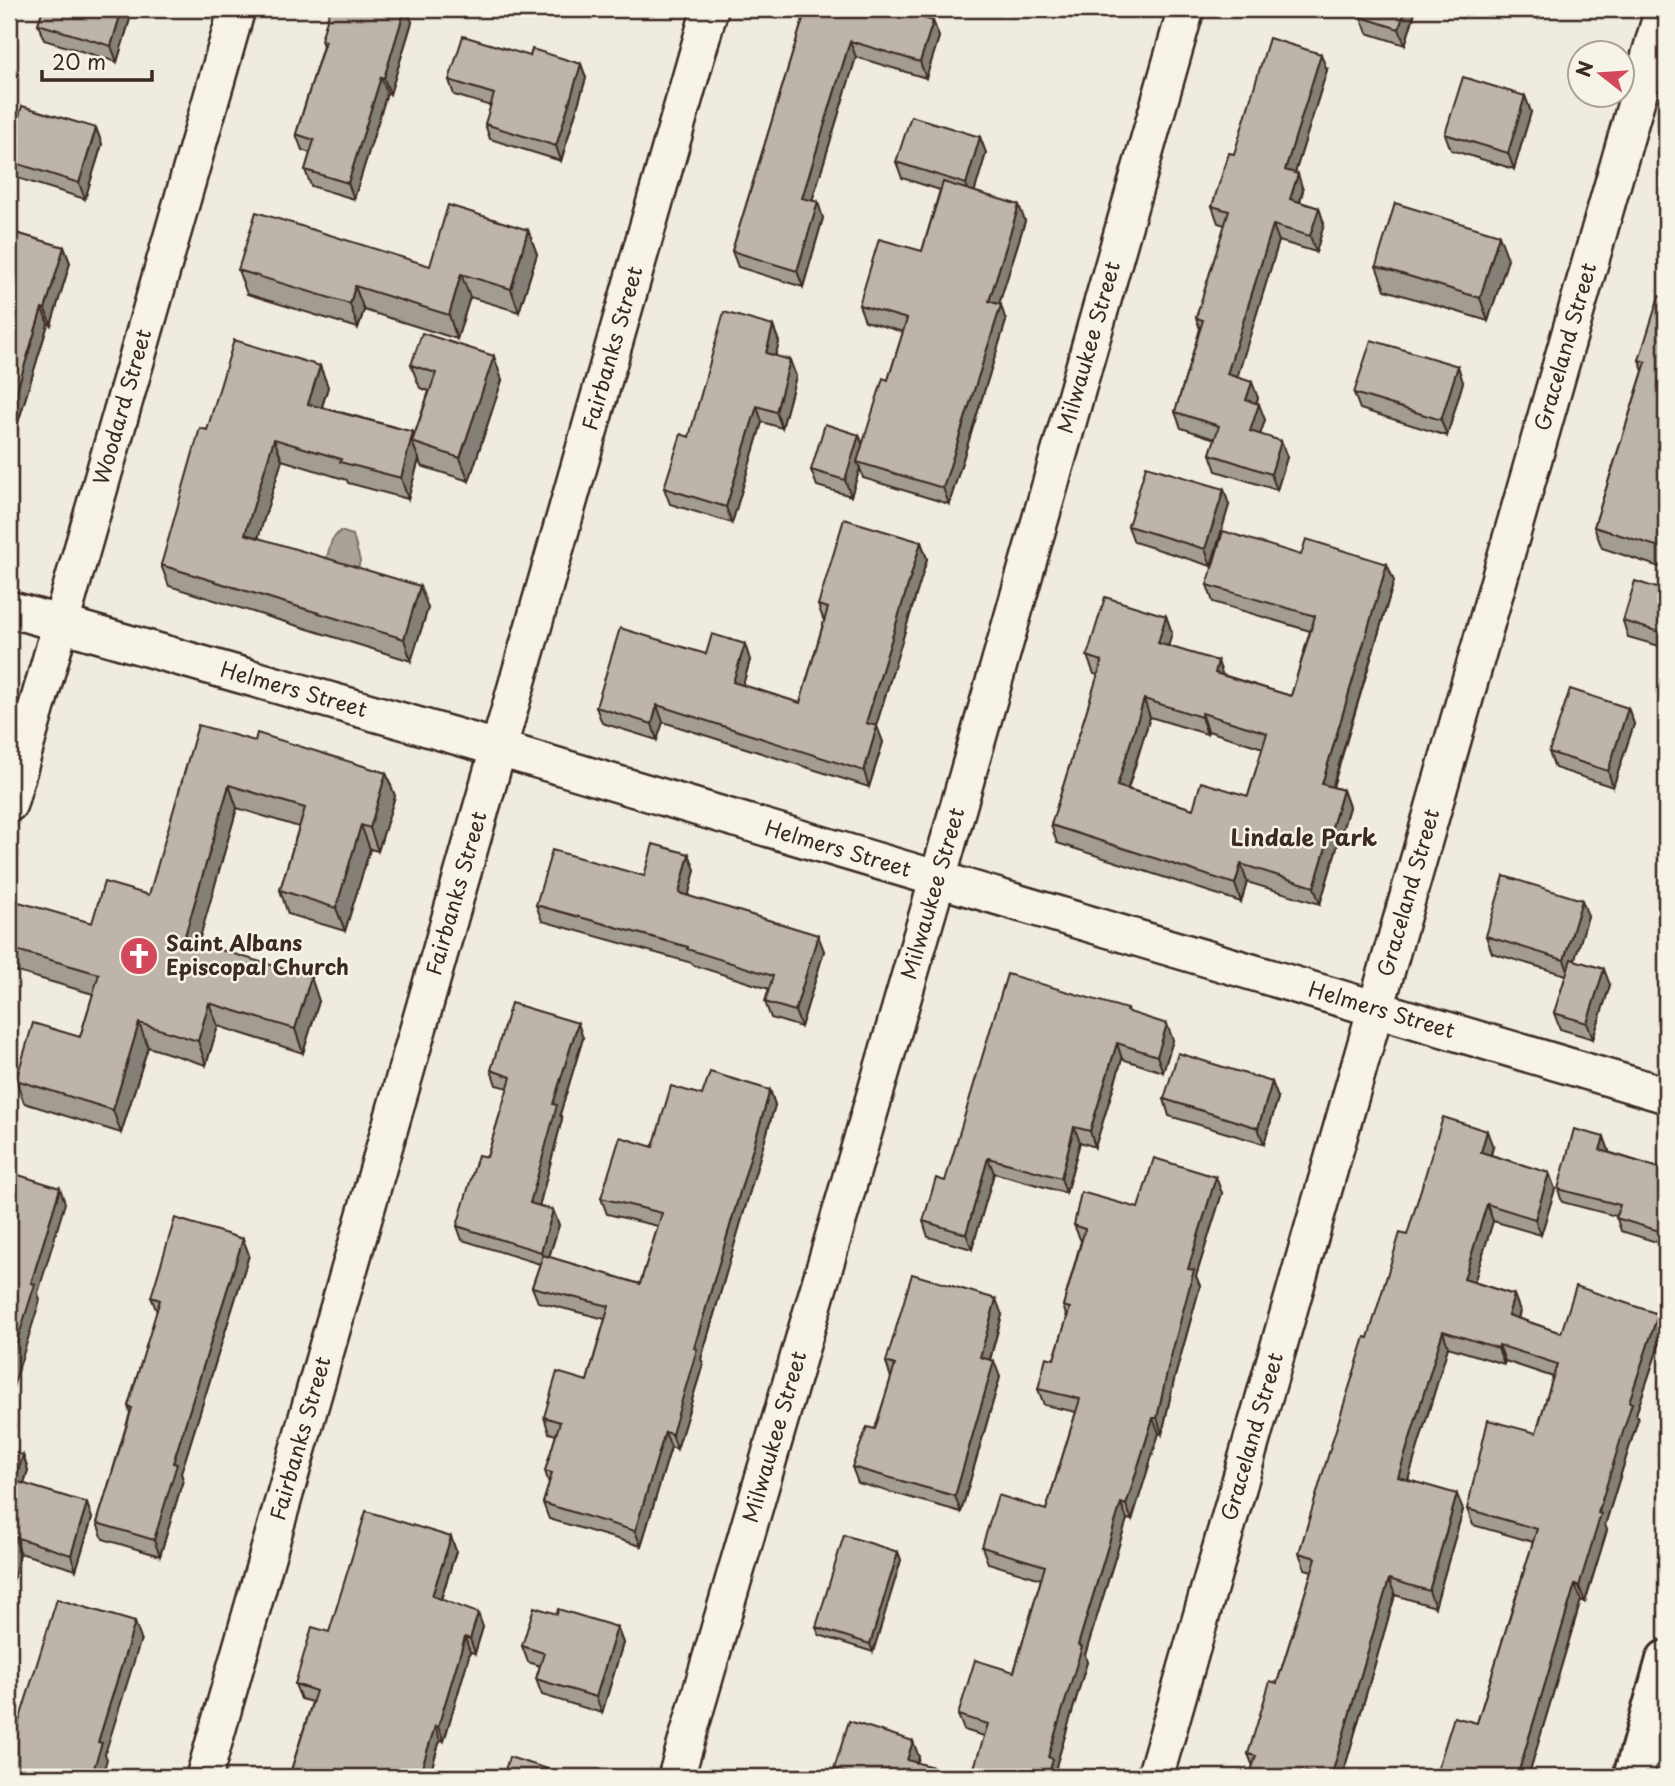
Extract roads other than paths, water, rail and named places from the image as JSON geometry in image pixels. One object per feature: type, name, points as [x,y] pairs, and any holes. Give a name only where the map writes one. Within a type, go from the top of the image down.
[{"type":"street","name":"Woodard Street","points":[[9,804],[237,9]]},
{"type":"street","name":"Fairbanks Street","points":[[204,1777],[710,9]]},
{"type":"street","name":"Milwaukee Street","points":[[676,1777],[938,878],[1186,9]]},
{"type":"street","name":"Graceland Street","points":[[1155,1777],[1663,9]]},
{"type":"street","name":"Helmers Street","points":[[9,609],[497,748],[1666,1096]]},
{"type":"street","points":[[1633,1777],[1666,1660]]},
{"type":"place","name":"Saint Albans Episcopal Church","points":[[139,956]]},
{"type":"district","name":"Lindale Park","points":[[1304,838]]}]
